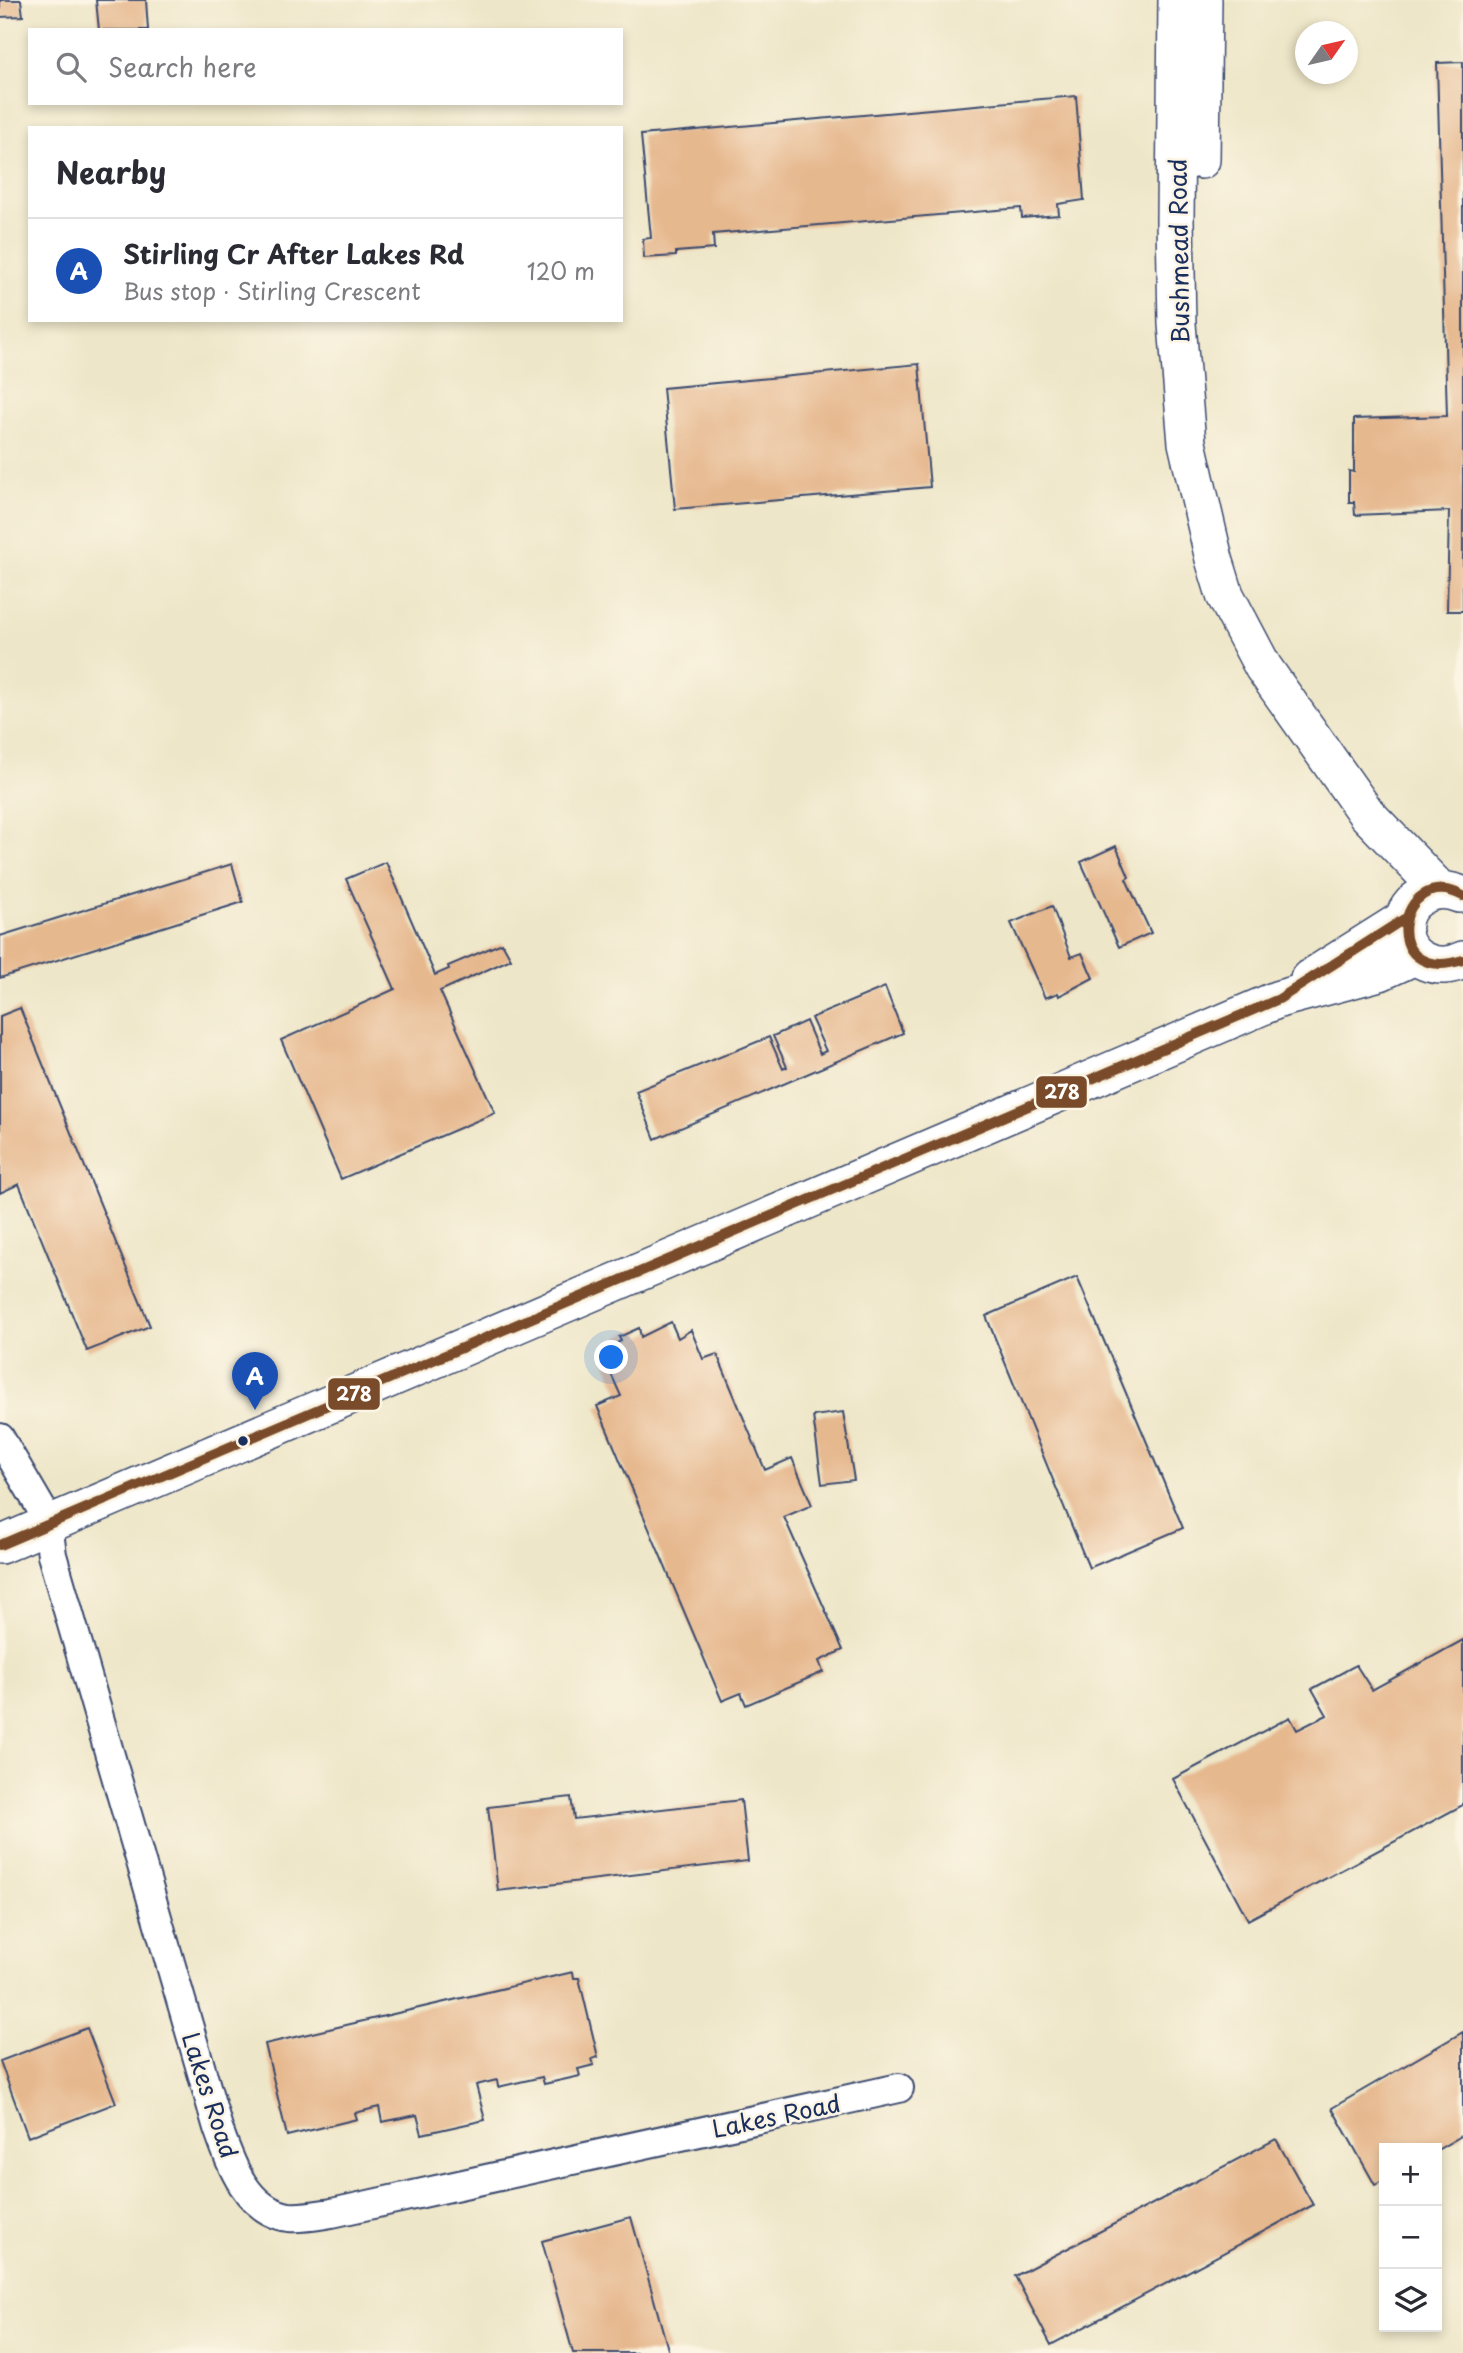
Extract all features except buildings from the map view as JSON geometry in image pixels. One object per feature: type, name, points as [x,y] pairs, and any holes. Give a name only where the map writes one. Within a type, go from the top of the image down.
[{"type":"main road","name":"Bushmead Road","points":[[1177,0],[1177,324],[1187,443],[1225,595],[1241,629],[1270,678],[1366,813],[1456,893]]},
{"type":"main road","name":"Bushmead Road","points":[[1201,501],[1205,447],[1200,199],[1203,0]]},
{"type":"main road","name":"Bushmead Road","points":[[1366,813],[1406,914]]},
{"type":"main road","name":"Bushmead Road","points":[[1446,968],[1408,945],[1403,933],[1406,914],[1421,895],[1456,893]]},
{"type":"main road","points":[[1279,999],[1406,914]]},
{"type":"main road","points":[[0,1545],[1279,999],[1380,972],[1446,968]]},
{"type":"street","name":"Lakes Road","points":[[0,1438],[48,1524],[52,1555],[218,2127],[238,2176],[266,2209],[287,2217],[332,2213],[899,2088]]},
{"type":"transit line","name":"278","points":[[1463,896],[1440,890],[1423,895],[1411,908],[1406,925],[1407,942],[1417,956],[1435,964],[1463,960]]},
{"type":"transit line","name":"278","points":[[0,1545],[1279,999],[1404,919]]},
{"type":"place","name":"Stirling Cr After Lakes Rd","points":[[255,1410]]}]
